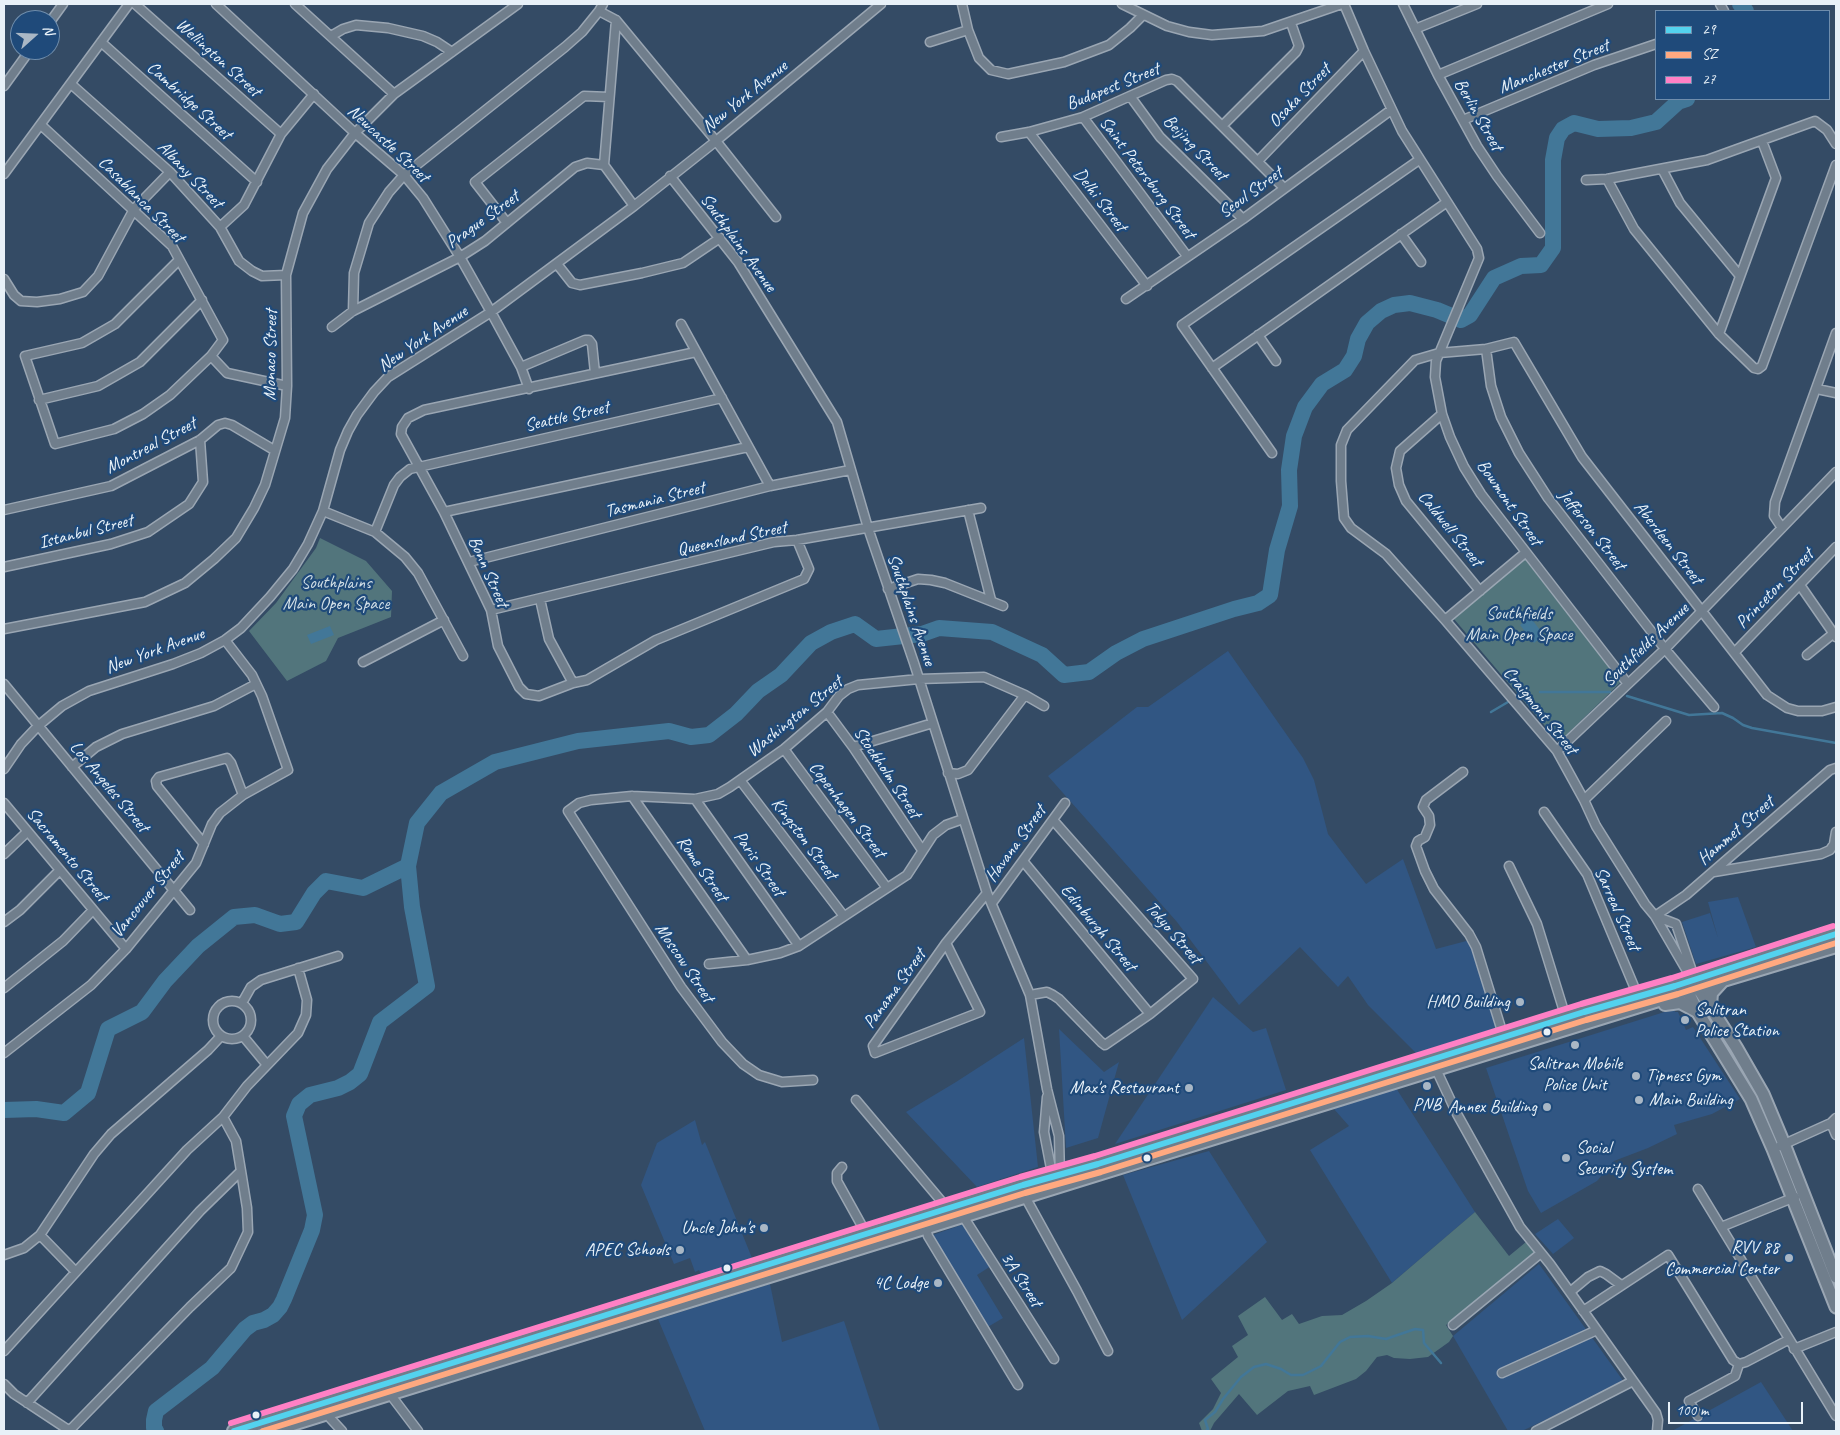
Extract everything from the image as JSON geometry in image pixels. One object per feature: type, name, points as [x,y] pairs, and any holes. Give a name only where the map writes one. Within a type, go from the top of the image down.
[{"type":"highway","points":[[234,1431],[326,1408],[926,1228],[963,1216],[1057,1179],[1434,1064],[1610,1016],[1836,934]]},
{"type":"highway","points":[[1506,1043],[1566,1018],[1638,996],[1722,980],[1836,946]]},
{"type":"highway","points":[[1710,1006],[1711,993],[1722,980]]},
{"type":"highway","points":[[1610,1016],[1622,1017],[1675,1002],[1687,1004],[1697,1011]]},
{"type":"highway","points":[[389,1389],[948,1209],[1025,1191]]},
{"type":"highway","points":[[270,1431],[326,1408]]},
{"type":"main road","points":[[1693,985],[1710,1006],[1753,1076],[1784,1144],[1836,1277]]},
{"type":"main road","points":[[1693,985],[1697,1011],[1751,1099],[1773,1148],[1836,1307]]},
{"type":"street","points":[[4,174],[129,4]]},
{"type":"street","name":"Wellington Street","points":[[135,4],[281,134]]},
{"type":"street","name":"Newcastle Street","points":[[216,4],[404,176],[423,198],[460,257],[491,312],[521,367],[529,389]]},
{"type":"street","points":[[294,4],[394,94]]},
{"type":"street","name":"Monaco Street","points":[[4,629],[145,602],[185,583],[236,538],[254,508],[265,484],[284,418],[287,386],[286,275],[303,212],[327,169],[355,133],[394,94],[518,4]]},
{"type":"street","points":[[353,311],[354,272],[369,223],[389,192],[404,176],[565,47],[582,32],[599,12],[603,4]]},
{"type":"street","name":"New York Avenue","points":[[4,769],[21,744],[38,726],[62,706],[89,691],[201,653],[225,640],[253,616],[293,569],[308,544],[323,511],[340,450],[348,431],[374,392],[388,377],[491,312],[634,206],[716,141],[881,4]]},
{"type":"street","points":[[962,4],[968,30],[979,58],[991,70],[1008,74],[1064,62],[1109,45],[1144,15]]},
{"type":"street","points":[[1122,4],[1166,26],[1212,35],[1263,31],[1343,4]]},
{"type":"street","name":"Bowmont Street","points":[[1343,4],[1402,131],[1477,249],[1479,258],[1436,360],[1435,377],[1442,414],[1464,467],[1481,494],[1525,553],[1628,684]]},
{"type":"street","name":"Berlin Street","points":[[1403,4],[1438,75],[1463,120],[1497,176],[1540,232]]},
{"type":"street","points":[[1415,29],[1477,4]]},
{"type":"street","points":[[1438,75],[1608,4]]},
{"type":"street","points":[[599,12],[616,20],[776,217]]},
{"type":"street","points":[[616,20],[604,165],[634,206]]},
{"type":"street","points":[[1222,126],[1296,52],[1298,46],[1291,23]]},
{"type":"street","points":[[330,36],[356,25],[388,28],[423,36],[437,42],[452,52]]},
{"type":"street","points":[[930,42],[968,30]]},
{"type":"street","name":"Cambridge Street","points":[[101,42],[257,182]]},
{"type":"street","name":"Manchester Street","points":[[1463,120],[1594,65],[1655,44]]},
{"type":"street","name":"Osaka Street","points":[[1258,161],[1364,51]]},
{"type":"street","points":[[4,86],[23,60]]},
{"type":"street","name":"Budapest Street","points":[[1001,137],[1029,132],[1083,117],[1172,79],[1178,82],[1284,188]]},
{"type":"street","name":"Albany Street","points":[[71,84],[170,172],[220,227],[238,261],[262,276],[286,275]]},
{"type":"street","points":[[220,227],[244,205],[281,134],[314,94]]},
{"type":"street","points":[[507,223],[475,182],[584,96],[609,97]]},
{"type":"street","name":"Beijing Street","points":[[1130,96],[1160,136],[1243,218]]},
{"type":"street","name":"Seoul Street","points":[[1126,299],[1243,218],[1391,110]]},
{"type":"street","name":"Saint Petersburg Street","points":[[1083,117],[1187,256]]},
{"type":"street","points":[[1586,180],[1608,178],[1707,160],[1815,121],[1827,130],[1836,144]]},
{"type":"street","name":"Casablanca Street","points":[[39,400],[55,444],[114,429],[143,414],[170,395],[210,356],[223,340],[172,246],[41,125]]},
{"type":"street","name":"Delhi Street","points":[[1029,132],[1147,286]]},
{"type":"street","points":[[1719,334],[1776,178],[1762,141]]},
{"type":"street","points":[[1272,453],[1182,325],[1419,160]]},
{"type":"street","name":"Prague Street","points":[[332,327],[353,311],[460,257],[485,241],[575,167],[588,163],[604,165]]},
{"type":"street","points":[[1608,178],[1634,229],[1719,334],[1754,368],[1758,369],[1762,366],[1836,165]]},
{"type":"street","points":[[1662,169],[1680,203],[1740,276]]},
{"type":"street","points":[[4,279],[14,295],[21,301],[36,302],[60,299],[83,292],[98,276],[134,210],[170,172]]},
{"type":"street","name":"Southplains Avenue","points":[[670,176],[738,262],[837,422],[868,528],[914,663],[987,893],[1030,995],[1059,1136],[1057,1179]]},
{"type":"street","points":[[1212,368],[1447,202]]},
{"type":"street","points":[[1402,234],[1422,262]]},
{"type":"street","points":[[556,264],[572,282],[580,285],[683,263],[720,238]]},
{"type":"street","points":[[178,260],[115,324],[82,344],[25,356],[39,400],[98,386],[140,362],[202,300]]},
{"type":"street","points":[[681,324],[770,486]]},
{"type":"street","points":[[1782,528],[1774,516],[1775,502],[1836,332]]},
{"type":"street","points":[[1258,335],[1276,361]]},
{"type":"street","points":[[521,367],[589,340],[592,344],[595,373]]},
{"type":"street","name":"Craigmont Street","points":[[1514,342],[1486,349],[1439,353],[1415,360],[1347,430],[1341,445],[1344,518],[1351,528],[1373,542],[1386,554],[1446,620],[1557,750],[1596,826],[1645,904],[1655,916],[1687,970],[1693,985]]},
{"type":"street","name":"Aberdeen Street","points":[[1514,342],[1582,457],[1767,695],[1787,708],[1798,712],[1813,712],[1836,707]]},
{"type":"street","name":"Jefferson Street","points":[[1486,349],[1491,386],[1500,417],[1519,453],[1548,498],[1665,649],[1714,708]]},
{"type":"street","name":"Bonn Street","points":[[696,352],[424,410],[408,418],[402,427],[401,434],[444,512],[491,610],[498,646],[518,687],[526,694],[539,696],[573,683],[587,680],[656,640],[804,579],[809,569],[797,540]]},
{"type":"street","points":[[210,356],[226,374],[287,386]]},
{"type":"street","points":[[1817,389],[1836,393]]},
{"type":"street","name":"Seattle Street","points":[[375,532],[394,485],[410,469],[722,398]]},
{"type":"street","name":"Caldwell Street","points":[[1442,414],[1400,451],[1396,468],[1399,485],[1406,501],[1480,591]]},
{"type":"street","name":"Montreal Street","points":[[4,510],[112,486],[200,440],[218,425],[225,423],[232,425],[274,450]]},
{"type":"street","name":"Istanbul Street","points":[[4,568],[111,544],[148,532],[189,504],[204,482],[200,440]]},
{"type":"street","points":[[444,512],[748,447]]},
{"type":"street","name":"Tasmania Street","points":[[469,562],[770,486],[850,470]]},
{"type":"street","name":"Southfields Avenue","points":[[1557,750],[1665,649],[1836,472]]},
{"type":"street","name":"Queensland Street","points":[[491,610],[774,542],[797,540],[981,508]]},
{"type":"street","points":[[968,510],[991,600]]},
{"type":"street","points":[[323,511],[375,532],[405,557],[418,573],[463,656]]},
{"type":"street","name":"Princeton Street","points":[[1735,652],[1836,547]]},
{"type":"street","points":[[1446,620],[1525,553]]},
{"type":"street","points":[[888,589],[918,580],[932,580],[991,600],[1003,606]]},
{"type":"street","points":[[1800,585],[1835,635],[1807,655]]},
{"type":"street","points":[[540,599],[549,639],[573,683]]},
{"type":"street","points":[[362,662],[444,620]]},
{"type":"street","name":"Vancouver Street","points":[[4,1053],[91,986],[126,949],[196,863],[212,824],[220,813],[243,795],[288,770],[262,696],[252,675],[225,640]]},
{"type":"street","name":"Washington Street","points":[[568,811],[579,803],[591,800],[632,796],[695,799],[718,794],[784,749],[827,712],[839,696],[858,685],[919,679],[984,677],[1026,695],[1044,706]]},
{"type":"street","name":"Los Angeles Street","points":[[4,684],[190,910]]},
{"type":"street","points":[[72,767],[96,747],[122,734],[214,706],[256,684]]},
{"type":"street","points":[[948,773],[958,774],[968,770],[1026,695]]},
{"type":"street","name":"Stockholm Street","points":[[827,712],[853,747],[922,850]]},
{"type":"street","points":[[1584,800],[1666,721]]},
{"type":"street","points":[[853,747],[933,723]]},
{"type":"street","name":"Copenhagen Street","points":[[784,749],[887,888]]},
{"type":"street","points":[[204,844],[157,786],[156,781],[158,777],[227,758],[243,795]]},
{"type":"street","name":"Hammet Street","points":[[1655,916],[1686,894],[1830,770],[1836,768]]},
{"type":"street","points":[[1463,772],[1426,800],[1423,807],[1429,816],[1430,826],[1425,837],[1418,840],[1416,846],[1434,889],[1476,947],[1506,1043]]},
{"type":"street","name":"Kingston Street","points":[[740,780],[843,916]]},
{"type":"street","name":"Rome Street","points":[[632,796],[747,960]]},
{"type":"street","name":"Paris Street","points":[[695,799],[799,946]]},
{"type":"street","name":"Sacramento Street","points":[[4,803],[126,949]]},
{"type":"street","name":"Havana Street","points":[[992,903],[1065,803]]},
{"type":"street","name":"Moscow Street","points":[[568,811],[681,987],[722,1042],[743,1064],[760,1075],[782,1082],[813,1080]]},
{"type":"street","name":"Sarreal Street","points":[[1544,812],[1587,874],[1638,996]]},
{"type":"street","points":[[709,964],[747,960],[780,953],[799,946],[907,875],[933,835],[940,829],[963,819]]},
{"type":"street","name":"Tokyo Street","points":[[1030,995],[1047,992],[1054,994],[1105,1045],[1150,1014],[1193,979],[1053,820]]},
{"type":"street","points":[[4,854],[28,832]]},
{"type":"street","points":[[1712,872],[1821,854],[1830,850],[1834,844],[1836,832]]},
{"type":"street","name":"Edinburgh Street","points":[[1023,861],[1150,1014]]},
{"type":"street","points":[[1509,866],[1537,924],[1566,1018]]},
{"type":"street","points":[[4,922],[20,910],[60,870]]},
{"type":"street","points":[[946,943],[987,893]]},
{"type":"street","points":[[4,988],[63,941],[93,910]]},
{"type":"street","name":"Craigmont Street","points":[[1655,916],[1676,924],[1693,985]]},
{"type":"street","name":"Panama Street","points":[[946,943],[980,1012],[875,1053],[872,1046],[946,943]]},
{"type":"street","points":[[242,1003],[251,987],[261,980],[338,956]]},
{"type":"street","points":[[4,1351],[187,1150],[223,1117],[247,1086],[298,1033],[306,1015],[307,1000],[298,968]]},
{"type":"street","points":[[229,1001],[242,1003],[250,1012],[251,1019],[248,1032],[234,1039],[221,1036],[214,1028],[215,1012],[219,1006],[229,1001]]},
{"type":"street","points":[[4,1255],[24,1248],[40,1235],[94,1154],[111,1134],[208,1050],[221,1036]]},
{"type":"street","points":[[242,1036],[268,1065]]},
{"type":"street","points":[[1434,1064],[1458,1114],[1520,1227],[1570,1292],[1656,1414],[1658,1420],[1657,1431]]},
{"type":"street","name":"Southplains Avenue","points":[[1048,1089],[1044,1132],[1057,1179]]},
{"type":"street","points":[[856,1100],[948,1209]]},
{"type":"street","points":[[4,1384],[14,1394],[69,1431],[182,1314],[230,1268],[248,1232],[247,1208],[236,1141],[223,1117]]},
{"type":"street","points":[[1773,1148],[1834,1120],[1836,1135]]},
{"type":"street","points":[[842,1168],[837,1175],[837,1181],[866,1235]]},
{"type":"street","points":[[27,1403],[200,1211],[242,1171]]},
{"type":"street","points":[[1698,1189],[1788,1340],[1836,1416]]},
{"type":"street","points":[[1025,1191],[1028,1202],[1078,1291],[1108,1351]]},
{"type":"street","points":[[1721,1227],[1803,1194]]},
{"type":"street","name":"3A Street","points":[[963,1216],[1054,1359]]},
{"type":"street","points":[[926,1228],[928,1236],[1018,1385]]},
{"type":"street","points":[[40,1235],[76,1272]]},
{"type":"street","points":[[1453,1325],[1541,1253]]},
{"type":"street","points":[[1583,1311],[1668,1255],[1733,1360],[1739,1364],[1746,1362],[1788,1340]]},
{"type":"street","points":[[1570,1292],[1588,1276],[1600,1272],[1621,1285]]},
{"type":"street","points":[[1502,1373],[1597,1330]]},
{"type":"street","points":[[1794,1349],[1836,1332]]},
{"type":"street","points":[[1698,1416],[1689,1401],[1735,1376],[1739,1364]]},
{"type":"street","points":[[1536,1431],[1633,1381]]},
{"type":"street","points":[[389,1389],[418,1431]]},
{"type":"street","points":[[326,1408],[342,1431]]},
{"type":"shaded area","points":[[1530,617],[1544,635],[1534,643],[1520,625]]},
{"type":"shaded area","points":[[330,626],[334,635],[311,644],[307,635]]},
{"type":"shaded area","points":[[1228,651],[1303,758],[1314,780],[1328,834],[1366,884],[1403,859],[1436,949],[1470,940],[1500,1027],[1416,1053],[1368,1005],[1348,976],[1338,987],[1300,947],[1239,1005],[1177,922],[1048,776],[1137,707],[1148,707]]},
{"type":"shaded area","points":[[1738,897],[1756,947],[1696,964],[1682,922],[1710,913],[1718,938],[1708,902]]},
{"type":"shaded area","name":"Max's Restaurant","points":[[1213,997],[1253,1032],[1266,1028],[1286,1090],[1115,1144]]},
{"type":"shaded area","points":[[1674,1009],[1675,1012],[1678,1012],[1686,1030],[1693,1027],[1740,1099],[1712,1114],[1674,1125],[1677,1134],[1614,1161],[1597,1181],[1541,1213],[1528,1191],[1486,1068]]},
{"type":"shaded area","points":[[1059,1029],[1104,1072],[1119,1062],[1098,1138],[1066,1148]]},
{"type":"shaded area","points":[[1024,1038],[1038,1167],[977,1187],[906,1112]]},
{"type":"shaded area","points":[[1396,1088],[1475,1212],[1392,1283],[1310,1150],[1349,1126],[1334,1109]]},
{"type":"shaded area","points":[[695,1120],[702,1145],[705,1142],[752,1258],[701,1274],[699,1270],[695,1272],[690,1258],[674,1264],[641,1185],[657,1143]]},
{"type":"shaded area","points":[[1209,1151],[1267,1242],[1182,1320],[1123,1175]]},
{"type":"shaded area","points":[[1558,1219],[1574,1238],[1553,1254],[1535,1234]]},
{"type":"shaded area","points":[[964,1224],[991,1266],[977,1275],[1003,1318],[986,1328],[930,1236]]},
{"type":"shaded area","points":[[1539,1264],[1624,1382],[1522,1431],[1508,1431],[1453,1336]]},
{"type":"shaded area","points":[[770,1284],[782,1342],[844,1321],[880,1431],[705,1431],[658,1319]]},
{"type":"shaded area","points":[[1761,1382],[1793,1431],[1672,1431]]},
{"type":"green space","name":"Southplains Main Open Space","points":[[320,538],[366,561],[392,591],[391,617],[338,638],[326,661],[287,681],[249,631],[276,603],[316,548]]},
{"type":"green space","name":"Southfields Main Open Space","points":[[1525,559],[1621,682],[1562,739],[1556,739],[1454,619]]},
{"type":"green space","points":[[1475,1212],[1509,1256],[1526,1242],[1536,1254],[1446,1325],[1453,1336],[1449,1342],[1428,1357],[1410,1359],[1394,1358],[1387,1355],[1377,1357],[1366,1371],[1356,1379],[1314,1395],[1310,1386],[1288,1391],[1257,1415],[1239,1394],[1214,1423],[1210,1431],[1202,1431],[1199,1423],[1213,1409],[1221,1393],[1211,1379],[1238,1357],[1232,1346],[1248,1335],[1238,1316],[1265,1297],[1282,1320],[1292,1314],[1299,1324],[1322,1316],[1342,1315],[1392,1283]]},
{"type":"waterway","points":[[1740,4],[1745,10]]},
{"type":"waterway","points":[[156,1431],[154,1428],[156,1411],[212,1368],[245,1329],[253,1323],[273,1315],[284,1299],[312,1230],[315,1215],[294,1116],[299,1104],[310,1095],[338,1088],[360,1074],[380,1022],[427,986],[412,907],[408,866],[417,823],[441,793],[495,762],[578,741],[669,731],[691,737],[709,735],[736,714],[758,691],[781,675],[811,643],[831,632],[855,624],[876,639],[922,634],[939,628],[992,632],[1042,655],[1064,675],[1089,672],[1116,653],[1143,639],[1258,603],[1270,595],[1277,550],[1290,506],[1289,470],[1294,436],[1305,407],[1322,384],[1345,370],[1354,356],[1358,339],[1367,323],[1381,311],[1394,305],[1410,303],[1437,310],[1461,320],[1470,315],[1494,278],[1521,266],[1541,265],[1553,248],[1553,160],[1557,138],[1563,129],[1574,123],[1598,129],[1631,128],[1656,122],[1678,102],[1684,100]]},
{"type":"waterway","points":[[1540,692],[1610,692]]},
{"type":"waterway","points":[[1520,697],[1529,694]]},
{"type":"waterway","points":[[1627,696],[1689,715],[1722,713],[1752,728],[1836,743]]},
{"type":"waterway","points":[[1491,712],[1508,702]]},
{"type":"waterway","points":[[4,1110],[36,1109],[64,1113],[88,1093],[108,1029],[142,1012],[165,981],[198,946],[234,917],[255,915],[280,924],[296,922],[314,893],[326,881],[363,888],[408,866]]},
{"type":"waterway","points":[[1206,1431],[1208,1429],[1205,1420],[1215,1412],[1241,1377],[1254,1367],[1266,1364],[1291,1375],[1303,1375],[1321,1366],[1340,1342],[1350,1337],[1368,1336],[1386,1339],[1415,1329],[1423,1330],[1424,1343],[1441,1363]]},
{"type":"transit line","name":"27","points":[[231,1423],[1020,1177],[1095,1156],[1581,1004],[1672,978],[1833,926]]},
{"type":"transit line","name":"29","points":[[234,1431],[1023,1185],[1098,1164],[1584,1012],[1675,986],[1836,934]]},
{"type":"transit line","name":"SZ","points":[[263,1431],[1025,1193],[1101,1172],[1586,1020],[1678,994],[1836,943]]},
{"type":"place","name":"HMO Building","points":[[1520,1002]]},
{"type":"place","name":"Salitran Police Station","points":[[1685,1020]]},
{"type":"place","name":"Salitran Mobile Police Unit","points":[[1575,1045]]},
{"type":"place","name":"Tipness Gym","points":[[1636,1076]]},
{"type":"place","name":"PNB","points":[[1427,1086]]},
{"type":"place","name":"Max's Restaurant","points":[[1189,1088]]},
{"type":"place","name":"Main Building","points":[[1639,1100]]},
{"type":"place","name":"Annex Building","points":[[1547,1107]]},
{"type":"place","name":"Social Security System","points":[[1566,1158]]},
{"type":"place","name":"Uncle John's","points":[[764,1228]]},
{"type":"place","name":"APEC Schools","points":[[680,1250]]},
{"type":"place","name":"RVV 88 Commercial Center","points":[[1789,1258]]},
{"type":"place","name":"4C Lodge","points":[[938,1283]]}]
